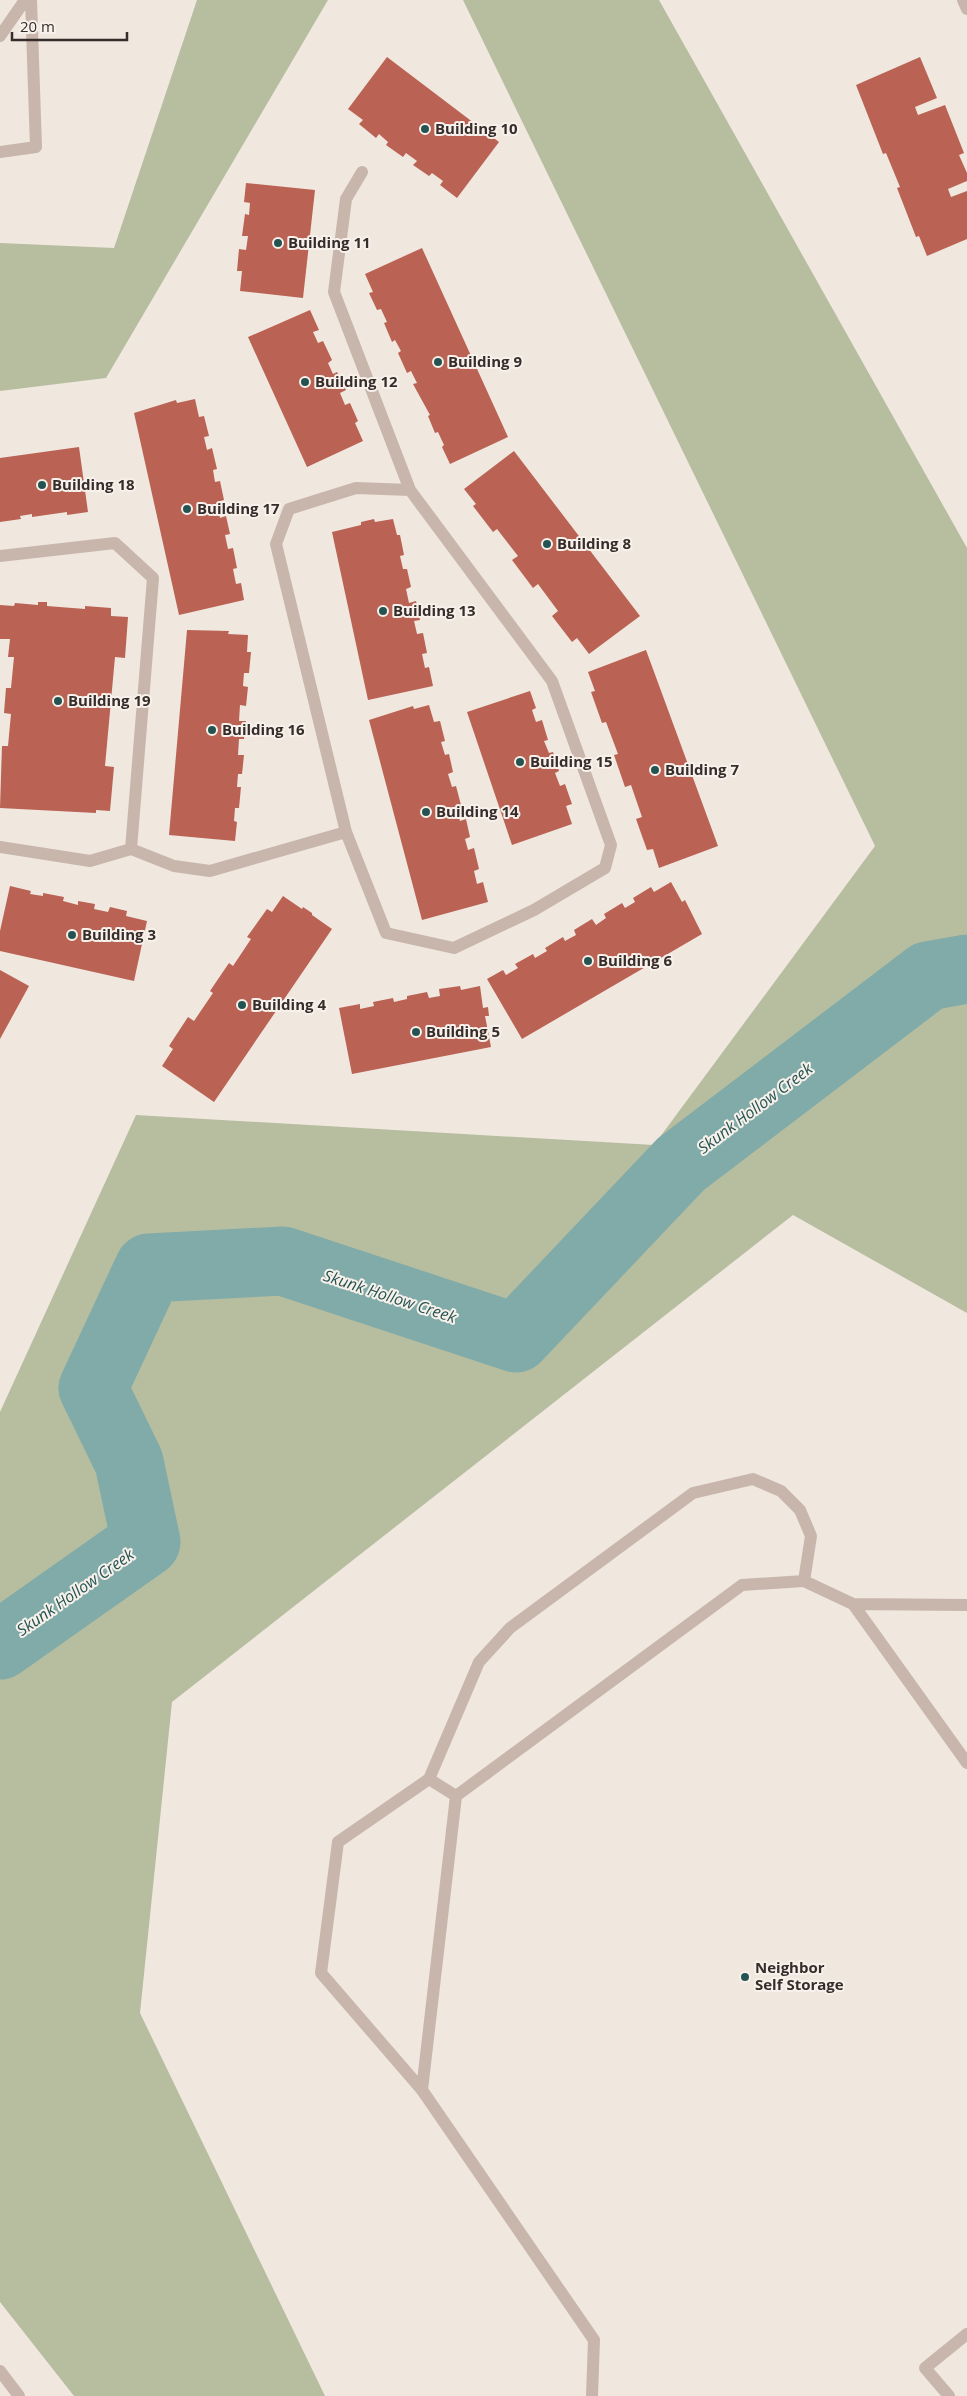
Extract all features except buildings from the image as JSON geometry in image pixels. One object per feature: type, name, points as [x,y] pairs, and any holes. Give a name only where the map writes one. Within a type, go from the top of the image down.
[{"type":"street","points":[[0,36],[25,0]]},
{"type":"street","points":[[0,152],[36,147],[31,0]]},
{"type":"street","points":[[963,0],[967,9]]},
{"type":"street","points":[[362,172],[346,198],[334,292],[410,490],[552,681],[611,845],[605,868],[534,910],[454,948],[386,933],[346,832],[276,544],[290,509],[356,488],[410,490]]},
{"type":"street","points":[[0,556],[115,544],[153,578],[131,849]]},
{"type":"street","points":[[0,847],[90,861],[131,849],[174,866],[210,871],[346,832]]},
{"type":"street","points":[[592,2396],[594,2340],[422,2090],[322,1973],[338,1842],[429,1779],[480,1662],[510,1628],[693,1493],[753,1479],[781,1491],[800,1510],[812,1536],[804,1581]]},
{"type":"street","points":[[422,2090],[456,1796],[742,1585],[804,1581],[853,1604],[967,1605]]},
{"type":"street","points":[[853,1604],[967,1763]]},
{"type":"street","points":[[429,1779],[456,1796]]},
{"type":"street","points":[[949,2396],[925,2368],[967,2334]]},
{"type":"street","points":[[0,2371],[19,2396]]},
{"type":"green space","points":[[197,0],[328,0],[106,378],[0,391],[0,243],[114,248]]},
{"type":"green space","points":[[463,0],[659,0],[967,548],[967,1313],[793,1215],[172,1702],[140,2013],[325,2396],[74,2396],[0,2302],[0,1412],[136,1115],[654,1145],[875,846]]},
{"type":"waterway","name":"Skunk Hollow Creek","points":[[0,1645],[146,1542],[129,1462],[93,1388],[149,1268],[283,1261],[516,1338],[681,1164],[928,976],[967,969]]},
{"type":"place","name":"Building 10","points":[[425,129]]},
{"type":"place","name":"Building 11","points":[[278,243]]},
{"type":"place","name":"Building 9","points":[[438,362]]},
{"type":"place","name":"Building 12","points":[[305,382]]},
{"type":"place","name":"Building 18","points":[[42,485]]},
{"type":"place","name":"Building 17","points":[[187,509]]},
{"type":"place","name":"Building 8","points":[[547,544]]},
{"type":"place","name":"Building 13","points":[[383,611]]},
{"type":"place","name":"Building 19","points":[[58,701]]},
{"type":"place","name":"Building 16","points":[[212,730]]},
{"type":"place","name":"Building 15","points":[[520,762]]},
{"type":"place","name":"Building 7","points":[[655,770]]},
{"type":"place","name":"Building 14","points":[[426,812]]},
{"type":"place","name":"Building 3","points":[[72,935]]},
{"type":"place","name":"Building 6","points":[[588,961]]},
{"type":"place","name":"Building 4","points":[[242,1005]]},
{"type":"place","name":"Building 5","points":[[416,1032]]},
{"type":"place","name":"Neighbor Self Storage","points":[[745,1977]]}]
